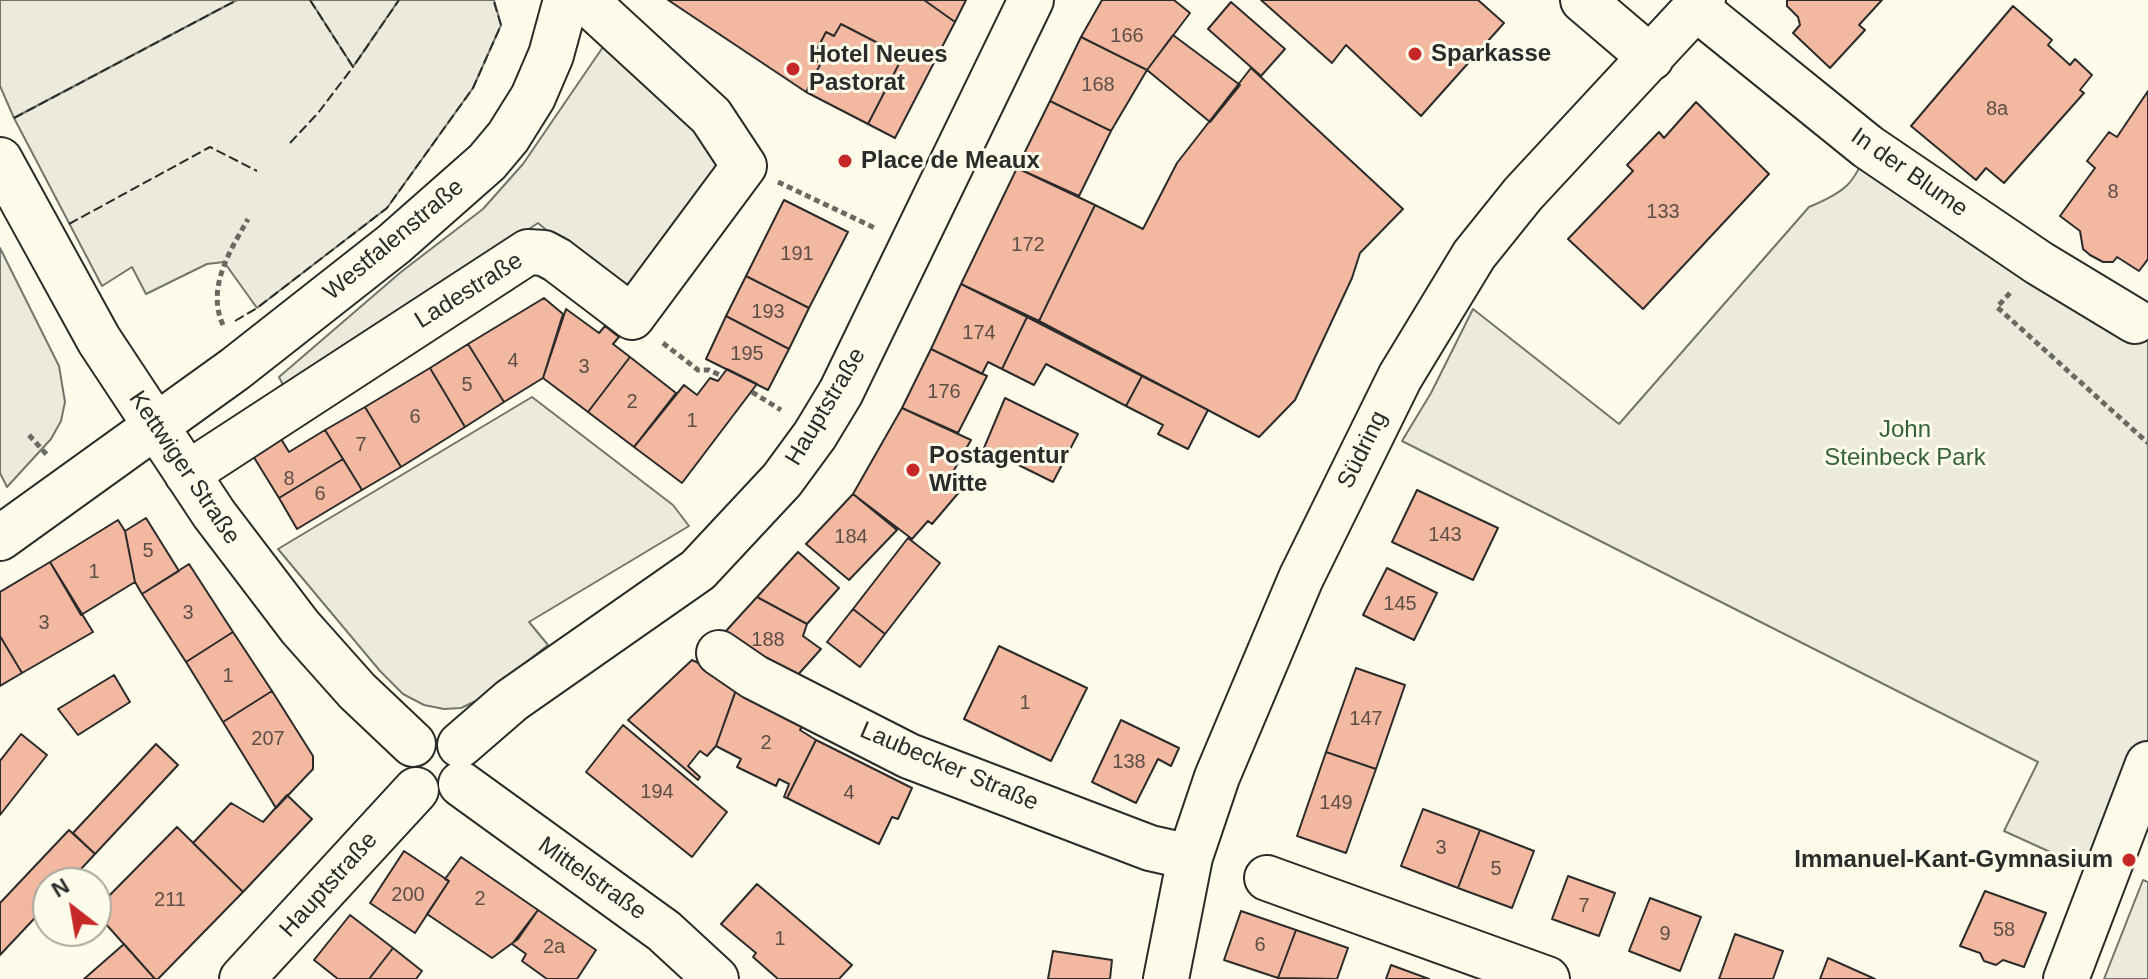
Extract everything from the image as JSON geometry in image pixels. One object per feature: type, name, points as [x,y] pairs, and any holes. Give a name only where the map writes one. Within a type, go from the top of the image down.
[{"type":"street","name":"Westfalenstraße","points":[[0,538],[235,369],[394,244],[487,162],[508,137],[533,97],[551,55],[566,0]]},
{"type":"street","points":[[585,0],[711,116],[744,166],[632,317]]},
{"type":"street","name":"Hauptstraße","points":[[461,765],[534,684],[698,570],[782,480],[841,392],[1031,0]]},
{"type":"street","points":[[1583,0],[1651,58]]},
{"type":"street","name":"Südring","points":[[1166,979],[1190,857],[1217,777],[1301,578],[1400,377],[1474,255],[1523,194],[1699,4]]},
{"type":"street","name":"In der Blume","points":[[1699,4],[1868,147],[2039,263],[2135,321]]},
{"type":"street","name":"Kettwiger Straße","points":[[0,160],[99,340],[249,564],[357,691],[413,744]]},
{"type":"street","name":"Ladestraße","points":[[187,474],[528,252],[544,253],[557,260],[632,317]]},
{"type":"street","name":"Laubecker Straße","points":[[719,653],[754,677],[909,756],[1150,848],[1190,857]]},
{"type":"street","points":[[431,734],[451,738],[461,765],[446,795],[436,797],[416,790],[405,773],[407,752],[413,744],[431,734]]},
{"type":"street","points":[[2066,979],[2133,852],[2148,764]]},
{"type":"street","name":"Mittelstraße","points":[[461,765],[664,931],[716,979]]},
{"type":"street","name":"Hauptstraße","points":[[242,979],[416,790]]},
{"type":"street","points":[[1267,878],[1547,979]]},
{"type":"path","points":[[744,166],[911,246]]},
{"type":"path","points":[[235,369],[214,340],[226,332],[218,314],[216,297],[224,262],[248,219]]},
{"type":"path","points":[[2039,263],[1997,307],[2148,443]]},
{"type":"path","points":[[632,317],[698,370],[709,370],[722,376]]},
{"type":"green space","points":[[0,0],[237,0],[14,118],[0,86]]},
{"type":"green space","points":[[310,0],[399,0],[353,67]]},
{"type":"green space","name":"John Steinbeck Park","points":[[1868,147],[2148,328],[2148,764],[2105,877],[2004,831],[2038,762],[1402,441],[1431,393],[1473,309],[1619,424],[1809,207],[1847,185]]},
{"type":"green space","points":[[2143,880],[2148,882],[2148,979],[2104,979]]},
{"type":"shaded area","points":[[237,0],[310,0],[353,67],[399,0],[494,0],[501,25],[473,88],[387,208],[257,308],[224,262],[207,264],[146,294],[132,267],[102,286],[14,118]]},
{"type":"shaded area","points":[[605,44],[718,154],[718,173],[626,290],[616,288],[538,223],[286,391],[279,377],[401,272],[483,209],[523,164]]},
{"type":"shaded area","points":[[0,248],[59,366],[65,402],[61,421],[51,439],[7,487],[0,473]]},
{"type":"shaded area","points":[[532,397],[673,505],[689,526],[529,622],[548,645],[480,699],[461,708],[424,705],[403,694],[380,671],[278,549]]},
{"type":"building","name":"Hotel Neues Pastorat","points":[[668,0],[924,0],[955,22],[895,138],[868,124],[903,56],[841,24],[834,36],[826,32],[812,59],[821,63],[806,92]]},
{"type":"building","points":[[924,0],[966,0],[955,22]]},
{"type":"building","points":[[1102,0],[1174,0],[1190,13],[1147,70],[1081,37]]},
{"type":"building","name":"Sparkasse","points":[[1261,0],[1478,0],[1504,23],[1421,116],[1346,45],[1332,63]]},
{"type":"building","points":[[1787,0],[1882,0],[1859,25],[1865,30],[1830,68],[1793,33],[1800,25],[1798,17],[1787,6]]},
{"type":"building","points":[[1231,2],[1285,49],[1261,76],[1208,29]]},
{"type":"building","points":[[2013,6],[2052,40],[2048,45],[2070,65],[2075,59],[2092,75],[2080,90],[2084,93],[2004,183],[1986,168],[1976,180],[1911,126]]},
{"type":"building","points":[[841,24],[903,56],[868,124],[806,92],[821,63],[812,59],[826,32],[834,36]]},
{"type":"building","points":[[1173,35],[1240,85],[1210,122],[1147,70]]},
{"type":"building","points":[[1081,37],[1147,70],[1111,131],[1050,101]]},
{"type":"building","points":[[1251,68],[1403,209],[1360,253],[1352,278],[1295,400],[1259,437],[1039,321],[1095,205],[1143,229],[1177,163]]},
{"type":"building","points":[[2148,91],[2148,259],[2139,271],[2117,257],[2113,262],[2103,262],[2090,255],[2083,249],[2080,231],[2060,216],[2095,168],[2087,161],[2109,132],[2117,137]]},
{"type":"building","points":[[1050,101],[1111,131],[1079,196],[1017,168]]},
{"type":"building","points":[[1696,102],[1769,174],[1643,309],[1568,239],[1633,171],[1627,165],[1659,132],[1664,138]]},
{"type":"building","points":[[1017,168],[1095,205],[1039,321],[961,284]]},
{"type":"building","points":[[784,200],[848,232],[809,308],[746,276]]},
{"type":"building","points":[[746,276],[809,308],[789,349],[726,316]]},
{"type":"building","points":[[961,284],[1027,317],[1002,369],[988,362],[982,374],[931,349]]},
{"type":"building","points":[[544,298],[563,314],[543,378],[504,402],[468,344]]},
{"type":"building","points":[[566,309],[599,333],[605,326],[619,337],[613,344],[630,357],[588,412],[543,378]]},
{"type":"building","points":[[726,316],[789,349],[768,390],[706,359]]},
{"type":"building","points":[[1027,317],[1142,376],[1126,406],[1046,364],[1034,385],[1002,369]]},
{"type":"building","points":[[468,344],[504,402],[465,427],[430,368]]},
{"type":"building","points":[[931,349],[987,376],[958,433],[902,408]]},
{"type":"building","points":[[630,357],[676,393],[634,447],[588,412]]},
{"type":"building","points":[[430,368],[465,427],[401,467],[365,407]]},
{"type":"building","points":[[727,369],[757,384],[682,483],[634,447],[684,385],[697,395],[710,378],[718,381]]},
{"type":"building","points":[[1142,376],[1208,410],[1188,449],[1158,434],[1163,425],[1126,406]]},
{"type":"building","points":[[1005,398],[1078,434],[1053,482],[984,448]]},
{"type":"building","points":[[365,407],[401,467],[362,490],[325,430]]},
{"type":"building","points":[[902,408],[971,440],[953,472],[966,484],[932,524],[928,521],[912,539],[853,494]]},
{"type":"building","points":[[325,430],[343,459],[279,498],[250,451],[278,434],[289,452]]},
{"type":"building","points":[[343,459],[362,490],[297,529],[279,498]]},
{"type":"building","points":[[1417,490],[1498,528],[1473,580],[1392,542]]},
{"type":"building","points":[[853,494],[897,530],[849,580],[806,544]]},
{"type":"building","points":[[146,518],[179,571],[142,594],[135,582],[125,531]]},
{"type":"building","points":[[118,520],[125,531],[135,582],[81,615],[50,562]]},
{"type":"building","points":[[908,538],[940,563],[885,634],[853,609]]},
{"type":"building","points":[[798,552],[839,588],[807,624],[757,597]]},
{"type":"building","points":[[50,562],[93,632],[22,673],[0,636],[0,592]]},
{"type":"building","points":[[189,564],[233,632],[186,662],[142,594]]},
{"type":"building","points":[[1387,568],[1437,593],[1414,640],[1363,615]]},
{"type":"building","points":[[757,597],[807,624],[803,636],[821,649],[795,678],[729,643],[726,631]]},
{"type":"building","points":[[853,609],[885,634],[860,667],[827,642]]},
{"type":"building","points":[[233,632],[272,691],[223,722],[186,662]]},
{"type":"building","points":[[0,636],[22,673],[0,686]]},
{"type":"building","points":[[999,646],[1087,688],[1051,761],[964,719]]},
{"type":"building","points":[[692,660],[739,682],[716,746],[707,756],[700,751],[688,766],[700,777],[698,780],[628,720]]},
{"type":"building","points":[[1356,668],[1405,685],[1376,769],[1326,752]]},
{"type":"building","points":[[114,675],[130,702],[78,735],[58,709]]},
{"type":"building","points":[[737,687],[805,721],[800,730],[816,740],[787,798],[784,797],[789,784],[779,779],[776,786],[737,767],[741,759],[716,746]]},
{"type":"building","points":[[272,691],[313,756],[313,769],[276,808],[223,722]]},
{"type":"building","points":[[1121,720],[1179,748],[1171,766],[1158,759],[1136,803],[1092,782]]},
{"type":"building","points":[[623,725],[727,812],[692,857],[586,772]]},
{"type":"building","points":[[21,734],[47,755],[0,815],[0,761]]},
{"type":"building","points":[[816,740],[912,788],[898,819],[892,817],[879,844],[787,798]]},
{"type":"building","points":[[156,744],[178,765],[95,854],[73,833]]},
{"type":"building","points":[[1326,752],[1376,769],[1346,853],[1297,836]]},
{"type":"building","points":[[287,795],[312,819],[243,892],[193,843],[231,803],[263,822]]},
{"type":"building","points":[[1423,809],[1480,830],[1458,888],[1401,866]]},
{"type":"building","points":[[177,827],[243,892],[158,979],[112,931],[112,893]]},
{"type":"building","points":[[69,830],[95,854],[83,867],[34,867]]},
{"type":"building","points":[[1480,830],[1534,851],[1512,908],[1458,888]]},
{"type":"building","points":[[404,851],[449,881],[415,933],[370,903]]},
{"type":"building","points":[[461,857],[538,910],[518,939],[492,958],[427,914],[449,881],[445,879]]},
{"type":"building","points":[[32,869],[32,921],[0,955],[0,903]]},
{"type":"building","points":[[1568,876],[1615,893],[1599,936],[1552,919]]},
{"type":"building","points":[[757,884],[852,965],[839,979],[778,979],[753,957],[756,953],[721,924]]},
{"type":"building","points":[[1985,891],[2046,913],[2024,967],[2003,960],[1996,965],[1984,961],[1980,953],[1960,946]]},
{"type":"building","points":[[1650,898],[1701,917],[1680,971],[1629,951]]},
{"type":"building","points":[[538,910],[596,950],[577,979],[547,979],[522,961],[526,954],[512,944]]},
{"type":"building","points":[[1241,911],[1296,930],[1278,978],[1224,960]]},
{"type":"building","points":[[350,915],[393,948],[369,979],[338,979],[314,960]]},
{"type":"building","points":[[1296,930],[1348,948],[1337,979],[1278,978]]},
{"type":"building","points":[[1735,934],[1783,951],[1773,979],[1719,979]]},
{"type":"building","points":[[124,944],[155,979],[84,979]]},
{"type":"building","points":[[393,948],[422,971],[416,979],[369,979]]},
{"type":"building","points":[[1053,951],[1112,960],[1110,979],[1048,979]]},
{"type":"building","points":[[1828,958],[1875,979],[1820,979]]},
{"type":"building","points":[[1391,965],[1429,979],[1386,979]]},
{"type":"fence","points":[[14,118],[237,0]]},
{"type":"fence","points":[[310,0],[353,67],[399,0]]},
{"type":"fence","points":[[235,321],[257,308],[387,208],[473,88],[501,25],[494,2]]},
{"type":"fence","points":[[290,143],[318,113],[353,67]]},
{"type":"fence","points":[[69,224],[210,147],[257,171]]},
{"type":"place","name":"Sparkasse","points":[[1415,54]]},
{"type":"place","name":"Hotel Neues Pastorat","points":[[793,69]]},
{"type":"place","name":"Place de Meaux","points":[[845,161]]},
{"type":"place","name":"Postagentur Witte","points":[[913,470]]},
{"type":"place","name":"Immanuel-Kant-Gymnasium","points":[[2129,860]]}]
